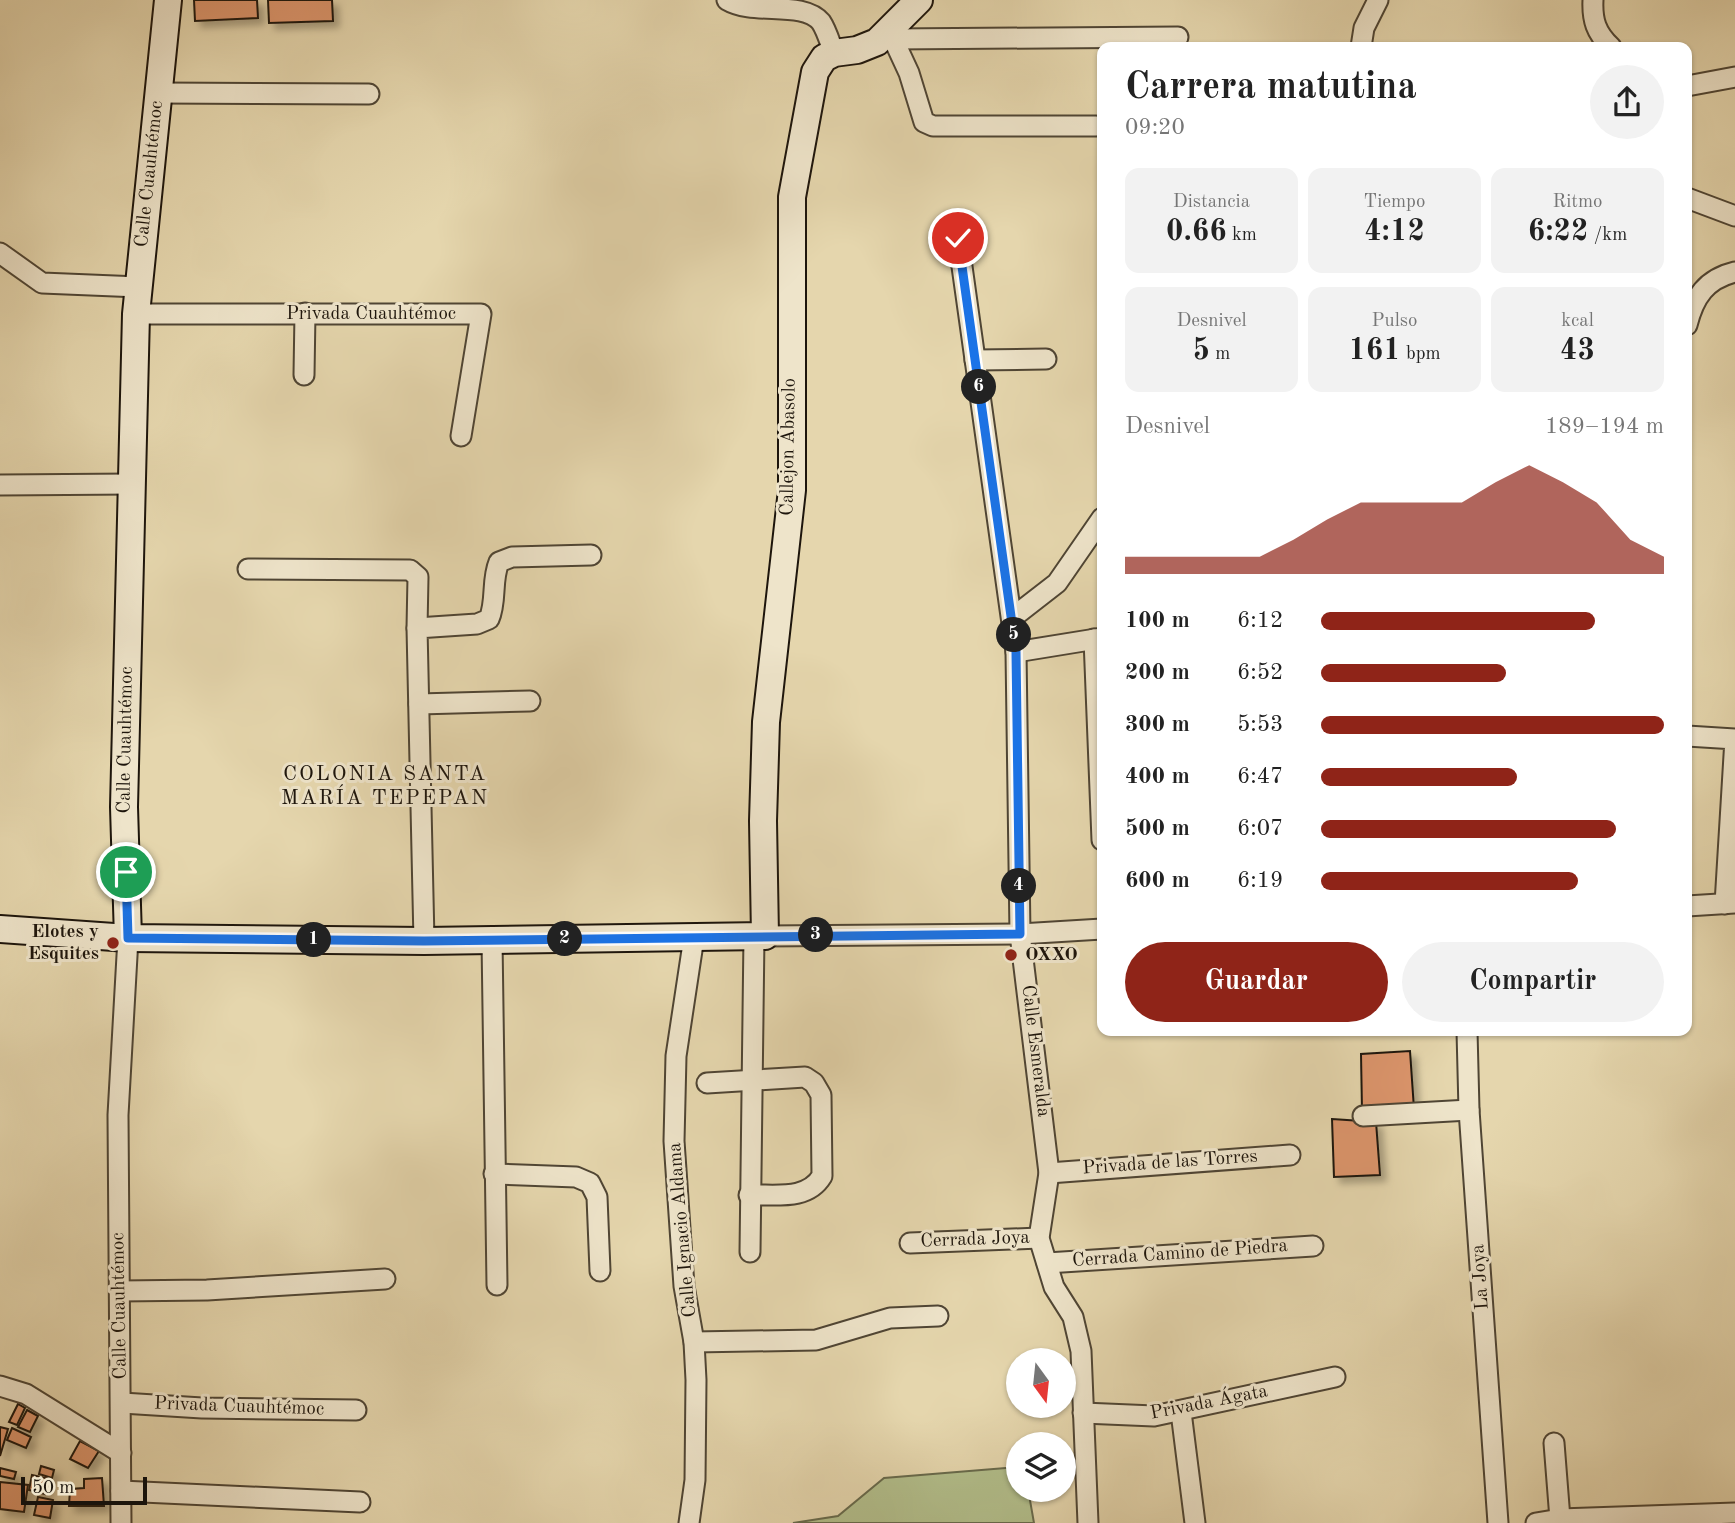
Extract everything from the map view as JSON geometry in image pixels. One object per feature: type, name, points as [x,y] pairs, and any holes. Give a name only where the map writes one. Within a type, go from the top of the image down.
[{"type":"street","name":"Calle Cuauhtémoc","points":[[121,1523],[118,1115],[128,938],[124,807],[136,314],[168,0]]},
{"type":"street","points":[[727,0],[739,6],[797,7],[810,12],[821,21],[834,53],[857,50],[891,36],[1178,37]]},
{"type":"street","points":[[891,36],[919,0]]},
{"type":"street","points":[[1365,41],[1378,0]]},
{"type":"street","points":[[1593,0],[1592,20],[1605,42]]},
{"type":"street","points":[[891,36],[909,73],[920,114],[924,122],[933,126],[1096,126]]},
{"type":"street","name":"Callejon Abasolo","points":[[759,936],[766,722],[792,490],[792,197],[815,72],[824,58],[834,53]]},
{"type":"street","points":[[1692,85],[1735,77]]},
{"type":"street","points":[[158,93],[369,94]]},
{"type":"street","points":[[1692,200],[1735,216]]},
{"type":"street","name":"Calle Esmeralda","points":[[958,238],[1016,652],[1020,934],[1049,1172],[1039,1238],[1054,1287],[1073,1318],[1081,1351],[1088,1523]]},
{"type":"street","points":[[0,253],[42,282],[139,288]]},
{"type":"street","points":[[1692,312],[1701,290],[1718,276],[1735,271]]},
{"type":"street","points":[[304,374],[305,313]]},
{"type":"street","name":"Privada Cuauhtémoc","points":[[136,314],[481,314],[461,436]]},
{"type":"street","points":[[975,360],[1046,359]]},
{"type":"street","points":[[0,485],[131,484]]},
{"type":"street","points":[[1012,618],[1057,583],[1097,525]]},
{"type":"street","points":[[417,628],[477,624],[489,620],[494,609],[494,574],[499,562],[512,557],[591,555]]},
{"type":"street","points":[[248,569],[410,570],[418,577],[424,941]]},
{"type":"street","points":[[1016,652],[1097,639]]},
{"type":"street","points":[[419,704],[530,701]]},
{"type":"street","points":[[1692,736],[1735,739],[1730,904],[1692,906]]},
{"type":"street","points":[[0,929],[128,938],[424,941],[1020,934],[1097,929]]},
{"type":"street","points":[[750,1252],[750,1078],[759,936]]},
{"type":"street","name":"Calle Ignacio Aldama","points":[[689,1523],[695,1480],[694,1342],[684,1286],[674,1141],[676,1056],[694,937]]},
{"type":"street","points":[[492,940],[497,1284]]},
{"type":"street","name":"La Joya","points":[[1467,1036],[1469,1110],[1499,1523]]},
{"type":"street","points":[[707,1083],[750,1078],[805,1077],[814,1083],[821,1095],[822,1177],[807,1193],[749,1195]]},
{"type":"street","points":[[1363,1116],[1469,1110]]},
{"type":"street","name":"Privada de las Torres","points":[[1049,1172],[1290,1155]]},
{"type":"street","points":[[494,1174],[576,1177],[590,1183],[597,1197],[600,1271]]},
{"type":"street","name":"Cerrada Joya","points":[[910,1243],[1039,1238]]},
{"type":"street","name":"Cerrada Camino de Piedra","points":[[1047,1263],[1313,1246]]},
{"type":"street","points":[[120,1291],[207,1290],[385,1279]]},
{"type":"street","points":[[694,1342],[816,1340],[890,1318],[938,1315]]},
{"type":"street","name":"Privada Ágata","points":[[1083,1413],[1130,1416],[1181,1412],[1335,1377]]},
{"type":"street","points":[[0,1386],[26,1394],[121,1453]]},
{"type":"street","name":"Privada Cuauhtémoc","points":[[122,1403],[202,1408],[356,1410]]},
{"type":"street","points":[[1181,1412],[1195,1523]]},
{"type":"street","points":[[1554,1443],[1560,1519]]},
{"type":"street","points":[[121,1491],[360,1502]]},
{"type":"street","points":[[1536,1523],[1560,1519],[1735,1513]]},
{"type":"green space","points":[[1006,1468],[1006,1502],[1030,1502],[1034,1523],[793,1523],[838,1516],[884,1478]]},
{"type":"building","points":[[194,0],[257,0],[258,18],[195,21]]},
{"type":"building","points":[[268,0],[332,0],[333,21],[269,23]]},
{"type":"building","points":[[1410,1051],[1414,1109],[1362,1111],[1361,1054]]},
{"type":"building","points":[[1332,1119],[1376,1122],[1380,1175],[1334,1177]]},
{"type":"building","points":[[18,1404],[25,1408],[17,1425],[9,1422]]},
{"type":"building","points":[[27,1410],[38,1416],[30,1432],[18,1427]]},
{"type":"building","points":[[0,1427],[8,1429],[0,1456]]},
{"type":"building","points":[[12,1428],[31,1437],[26,1448],[7,1440]]},
{"type":"building","points":[[80,1441],[99,1451],[88,1468],[70,1459]]},
{"type":"building","points":[[41,1466],[54,1470],[52,1478],[39,1474]]},
{"type":"building","points":[[0,1468],[16,1472],[14,1479],[0,1476]]},
{"type":"building","points":[[32,1475],[49,1479],[45,1494],[29,1490]]},
{"type":"building","points":[[102,1478],[104,1506],[69,1506],[70,1489],[84,1488],[84,1479]]},
{"type":"building","points":[[0,1482],[28,1485],[24,1512],[0,1509]]},
{"type":"building","points":[[38,1497],[53,1500],[50,1518],[34,1515]]},
{"type":"place","name":"Elotes y Esquites","points":[[113,943]]},
{"type":"place","name":"OXXO","points":[[1011,955]]},
{"type":"district","name":"COLONIA SANTA MARÍA TEPEPAN","points":[[385,786]]},
{"type":"route","points":[[126,872],[128,938],[424,941],[1020,934],[1016,652],[958,238]]}]
